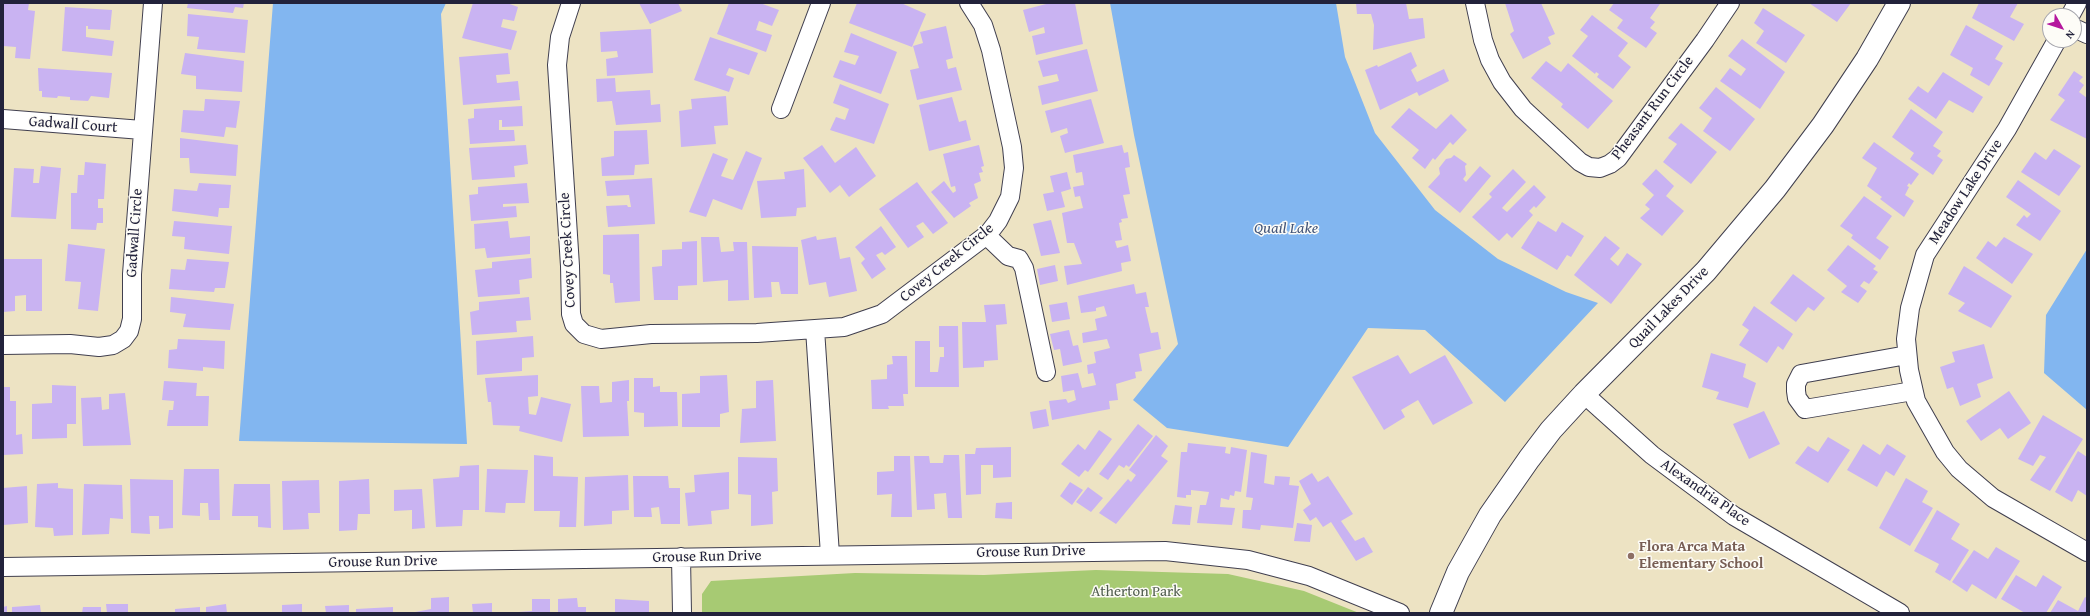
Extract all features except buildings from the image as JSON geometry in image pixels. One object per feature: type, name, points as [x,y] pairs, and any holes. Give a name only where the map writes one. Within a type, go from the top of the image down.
[{"type":"main road","name":"Quail Lakes Drive","points":[[1441,613],[1458,572],[1490,516],[1529,459],[1551,430],[1584,394],[1706,271],[1775,189],[1823,125],[1867,59],[1899,3]]},
{"type":"street","name":"Gadwall Circle","points":[[3,345],[106,346],[113,345],[123,339],[129,331],[132,319],[132,274],[153,3]]},
{"type":"street","name":"Covey Creek Circle","points":[[571,3],[560,37],[558,65],[570,266],[571,314],[574,324],[584,334],[601,339],[651,334],[757,333],[844,327],[882,314],[986,235],[998,221],[1010,197],[1014,168],[1012,147],[991,50],[983,25],[969,3]]},
{"type":"street","points":[[781,109],[821,3]]},
{"type":"street","name":"Pheasant Run Circle","points":[[1475,3],[1483,40],[1490,60],[1502,82],[1523,109],[1580,162],[1588,167],[1600,168],[1610,164],[1618,158],[1706,40],[1730,3]]},
{"type":"street","name":"Meadow Lake Drive","points":[[2052,48],[2007,128],[1925,255],[1910,308],[1906,339],[1907,355],[1913,391],[1925,420],[1945,452],[1975,485],[1993,498],[2087,552]]},
{"type":"street","name":"Gadwall Court","points":[[3,120],[142,130]]},
{"type":"street","points":[[986,235],[1008,256],[1019,259],[1024,268],[1046,372]]},
{"type":"street","points":[[815,329],[830,555]]},
{"type":"street","points":[[1907,355],[1801,374],[1796,384],[1797,398],[1805,408],[1913,391]]},
{"type":"street","name":"Alexandria Place","points":[[1584,394],[1652,456],[1734,516],[1900,613]]},
{"type":"street","name":"Grouse Run Drive","points":[[3,568],[1140,550],[1207,554],[1248,560],[1309,576],[1400,613]]},
{"type":"street","points":[[681,557],[682,613]]},
{"type":"green space","name":"Atherton Park","points":[[1096,570],[1228,574],[1304,591],[1359,613],[702,613],[702,594],[711,581],[855,573],[984,575]]},
{"type":"water","points":[[273,3],[446,3],[441,14],[467,444],[239,441]]},
{"type":"water","name":"Quail Lake","points":[[1110,3],[1336,3],[1345,57],[1375,133],[1435,210],[1498,259],[1566,292],[1598,303],[1505,402],[1425,330],[1368,328],[1288,447],[1167,428],[1133,400],[1178,344],[1134,135]]},
{"type":"water","points":[[2087,249],[2087,410],[2044,373],[2046,315]]},
{"type":"place","name":"Flora Arca Mata Elementary School","points":[[1631,556]]}]
